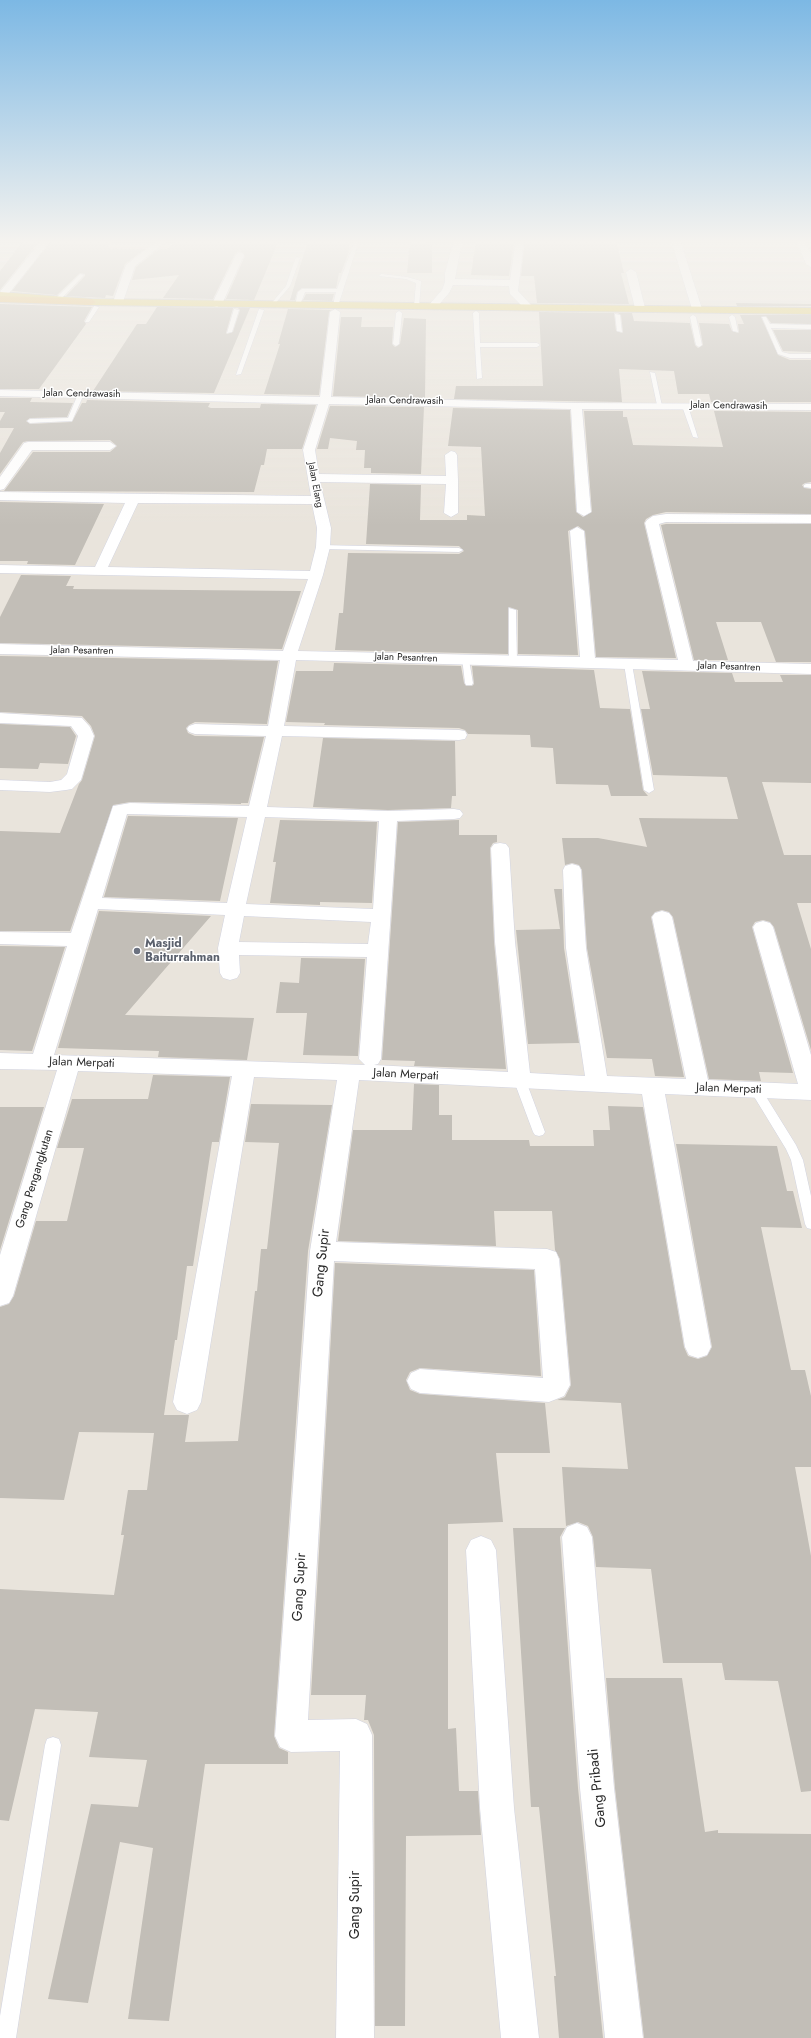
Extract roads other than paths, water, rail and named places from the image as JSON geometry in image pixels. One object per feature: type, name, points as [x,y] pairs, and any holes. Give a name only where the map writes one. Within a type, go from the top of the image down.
[{"type":"street","name":"Jalan Elang","points":[[230,973],[228,948],[275,730],[289,655],[316,575],[323,547],[324,528],[313,478],[309,450],[325,399],[333,335]]},
{"type":"street","name":"Jalan Cendrawasih","points":[[0,393],[325,399],[576,406],[660,405],[811,407]]},
{"type":"street","points":[[576,406],[584,512]]},
{"type":"street","points":[[0,486],[28,446],[110,446]]},
{"type":"street","points":[[451,455],[451,512]]},
{"type":"street","points":[[313,478],[452,480]]},
{"type":"street","points":[[0,496],[133,499],[318,500]]},
{"type":"street","points":[[100,570],[133,499]]},
{"type":"street","points":[[687,666],[652,523],[658,519],[666,518],[811,519]]},
{"type":"street","points":[[577,531],[588,662]]},
{"type":"street","points":[[0,569],[316,575]]},
{"type":"street","name":"Jalan Pesantren","points":[[0,649],[588,662],[811,669]]},
{"type":"street","points":[[0,718],[76,721],[82,727],[86,736],[75,776],[66,785],[50,787],[0,785]]},
{"type":"street","points":[[195,729],[459,735]]},
{"type":"street","points":[[44,1054],[119,810],[130,808],[388,816],[454,814]]},
{"type":"street","name":"Gang Supir","points":[[355,2038],[356,1735],[291,1736],[322,1251],[359,1066],[377,951],[382,916],[388,816]]},
{"type":"street","points":[[500,848],[505,942],[520,1081]]},
{"type":"street","points":[[572,870],[576,948],[598,1084]]},
{"type":"street","points":[[91,903],[235,911],[382,916]]},
{"type":"street","points":[[662,917],[699,1088]]},
{"type":"street","points":[[763,927],[811,1092]]},
{"type":"street","points":[[0,938],[78,940]]},
{"type":"street","points":[[228,948],[377,951]]},
{"type":"street","name":"Jalan Merpati","points":[[0,1061],[244,1069],[359,1066],[520,1081],[811,1092]]},
{"type":"street","name":"Gang Pengangkutan","points":[[0,1296],[70,1063]]},
{"type":"street","points":[[187,1402],[244,1069]]},
{"type":"street","points":[[652,1086],[698,1347]]},
{"type":"street","points":[[322,1251],[546,1259],[557,1385],[555,1388],[549,1390],[420,1382]]},
{"type":"street","name":"Gang Pribadi","points":[[577,1537],[597,1788],[605,1849],[624,2038]]},
{"type":"street","points":[[481,1550],[497,1808],[520,2038]]},
{"type":"lane","points":[[238,374],[252,335]]},
{"type":"lane","points":[[396,344],[397,335]]},
{"type":"lane","points":[[476,335],[478,344],[479,378]]},
{"type":"lane","points":[[698,335],[699,344]]},
{"type":"lane","points":[[772,335],[780,352],[790,356],[811,356]]},
{"type":"lane","points":[[478,344],[537,345]]},
{"type":"lane","points":[[652,373],[660,405]]},
{"type":"lane","points":[[30,422],[70,420],[82,394]]},
{"type":"lane","points":[[685,406],[696,437]]},
{"type":"lane","points":[[323,547],[459,550]]},
{"type":"lane","points":[[512,610],[512,661]]},
{"type":"lane","points":[[465,660],[469,683]]},
{"type":"lane","points":[[628,664],[649,790]]},
{"type":"lane","points":[[520,1081],[539,1132]]},
{"type":"lane","points":[[756,1090],[792,1148],[797,1160],[811,1224]]},
{"type":"lane","points":[[6,2038],[53,1745]]},
{"type":"place","name":"Masjid Baiturrahman","points":[[137,951]]}]
